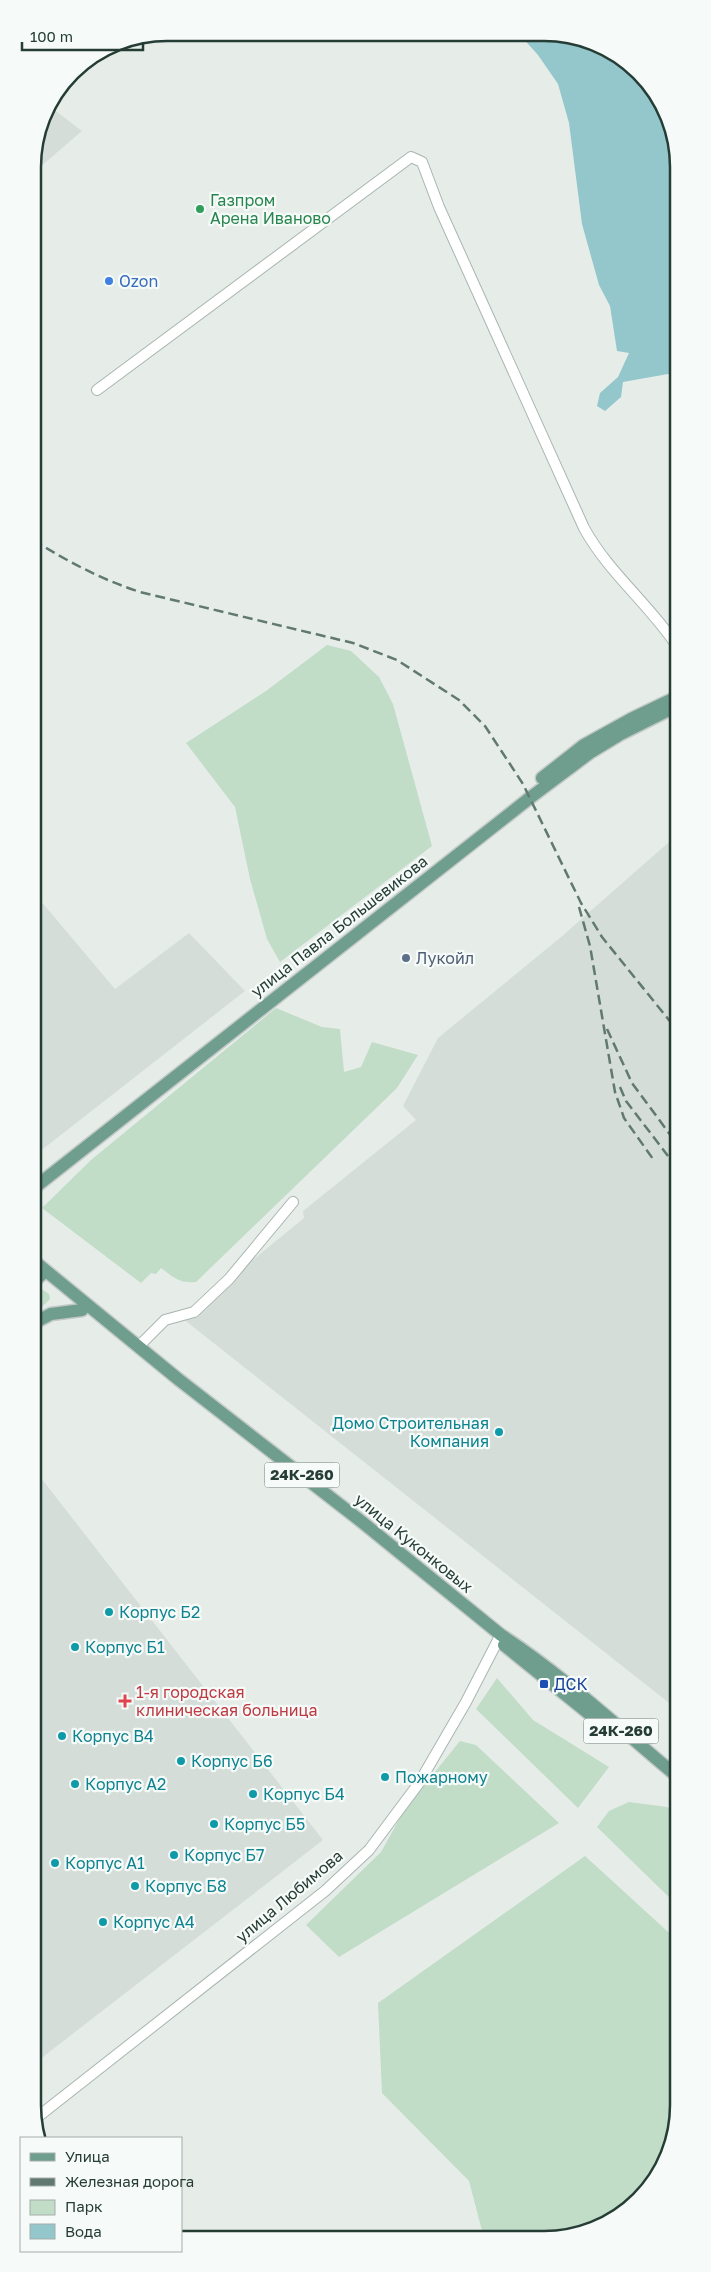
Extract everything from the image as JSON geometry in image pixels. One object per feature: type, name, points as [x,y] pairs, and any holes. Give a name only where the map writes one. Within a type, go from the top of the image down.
[{"type":"main road","name":"улица Павла Большевикова","points":[[41,1172],[584,745],[670,700]]},
{"type":"main road","name":"улица Павла Большевикова","points":[[41,1182],[531,797],[605,744],[670,710]]},
{"type":"main road","name":"улица Куконковых","points":[[41,1277],[139,1346],[178,1379],[436,1580],[500,1637],[525,1650],[669,1770]]},
{"type":"main road","name":"улица Куконковых","points":[[41,1277],[178,1389],[212,1410],[500,1637],[669,1779]]},
{"type":"main road","points":[[41,1319],[51,1314],[82,1310]]},
{"type":"street","points":[[98,390],[411,157],[416,157],[422,162],[440,207],[584,528],[605,562],[670,636]]},
{"type":"street","points":[[139,1346],[165,1320],[194,1312],[208,1299],[229,1279],[293,1202]]},
{"type":"street","name":"улица Любимова","points":[[42,2113],[325,1891],[369,1850],[418,1783],[466,1702],[500,1637]]},
{"type":"shaded area","points":[[55,110],[82,131],[42,165],[42,151]]},
{"type":"shaded area","name":"ДСК","points":[[670,841],[669,1703],[182,1318],[304,1218],[303,1211],[416,1120],[403,1106],[438,1038],[561,937]]},
{"type":"shaded area","points":[[42,902],[115,989],[189,933],[245,991],[41,1150]]},
{"type":"shaded area","name":"1-я городская клиническая больница","points":[[41,1478],[323,1840],[41,2058]]},
{"type":"green space","points":[[327,645],[351,651],[379,677],[393,704],[432,846],[280,962],[267,939],[250,879],[235,807],[186,743],[266,691]]},
{"type":"green space","points":[[276,1008],[322,1027],[340,1029],[344,1072],[361,1067],[372,1042],[418,1055],[397,1088],[196,1282],[181,1281],[161,1268],[156,1274],[151,1273],[141,1283],[42,1208],[91,1160]]},
{"type":"green space","points":[[41,1289],[49,1294],[50,1299],[41,1308]]},
{"type":"green space","points":[[497,1678],[533,1720],[609,1767],[578,1808],[476,1709]]},
{"type":"green space","points":[[460,1741],[476,1745],[559,1823],[339,1957],[306,1925],[381,1852],[405,1809]]},
{"type":"green space","points":[[629,1802],[669,1809],[669,1897],[597,1827],[609,1811]]},
{"type":"green space","points":[[585,1856],[669,1933],[669,2113],[665,2138],[657,2161],[649,2175],[639,2188],[621,2205],[592,2221],[569,2228],[544,2231],[483,2231],[469,2181],[382,2093],[378,2003]]},
{"type":"water","points":[[525,41],[544,41],[577,46],[607,58],[621,67],[644,90],[653,104],[667,142],[670,167],[670,375],[623,382],[621,397],[605,411],[597,406],[600,393],[618,377],[629,353],[617,351],[610,306],[599,285],[582,224],[569,123],[558,84],[538,55]]},
{"type":"railway","points":[[42,545],[85,569],[140,592],[353,643],[397,660],[459,700],[485,726],[523,784],[581,903],[602,937],[670,1021]]},
{"type":"railway","points":[[579,907],[590,946],[615,1092],[624,1118],[653,1159]]},
{"type":"railway","points":[[607,1029],[632,1083],[670,1134]]},
{"type":"railway","points":[[620,1087],[626,1101],[668,1156]]},
{"type":"place","name":"Газпром Арена Иваново","points":[[200,209]]},
{"type":"place","name":"Ozon","points":[[109,281]]},
{"type":"place","name":"Лукойл","points":[[406,958]]},
{"type":"place","name":"Домо Строительная Компания","points":[[499,1432]]},
{"type":"place","name":"Корпус Б2","points":[[109,1612]]},
{"type":"place","name":"Корпус Б1","points":[[75,1647]]},
{"type":"place","name":"ДСК","points":[[544,1684]]},
{"type":"place","name":"1-я городская клиническая больница","points":[[125,1701]]},
{"type":"place","name":"Корпус В4","points":[[62,1736]]},
{"type":"place","name":"Корпус Б6","points":[[181,1761]]},
{"type":"place","name":"Пожарному","points":[[385,1777]]},
{"type":"place","name":"Корпус А2","points":[[75,1784]]},
{"type":"place","name":"Корпус Б4","points":[[253,1794]]},
{"type":"place","name":"Корпус Б5","points":[[214,1824]]},
{"type":"place","name":"Корпус Б7","points":[[174,1855]]},
{"type":"place","name":"Корпус А1","points":[[55,1863]]},
{"type":"place","name":"Корпус Б8","points":[[135,1886]]},
{"type":"place","name":"Корпус А4","points":[[103,1922]]}]
